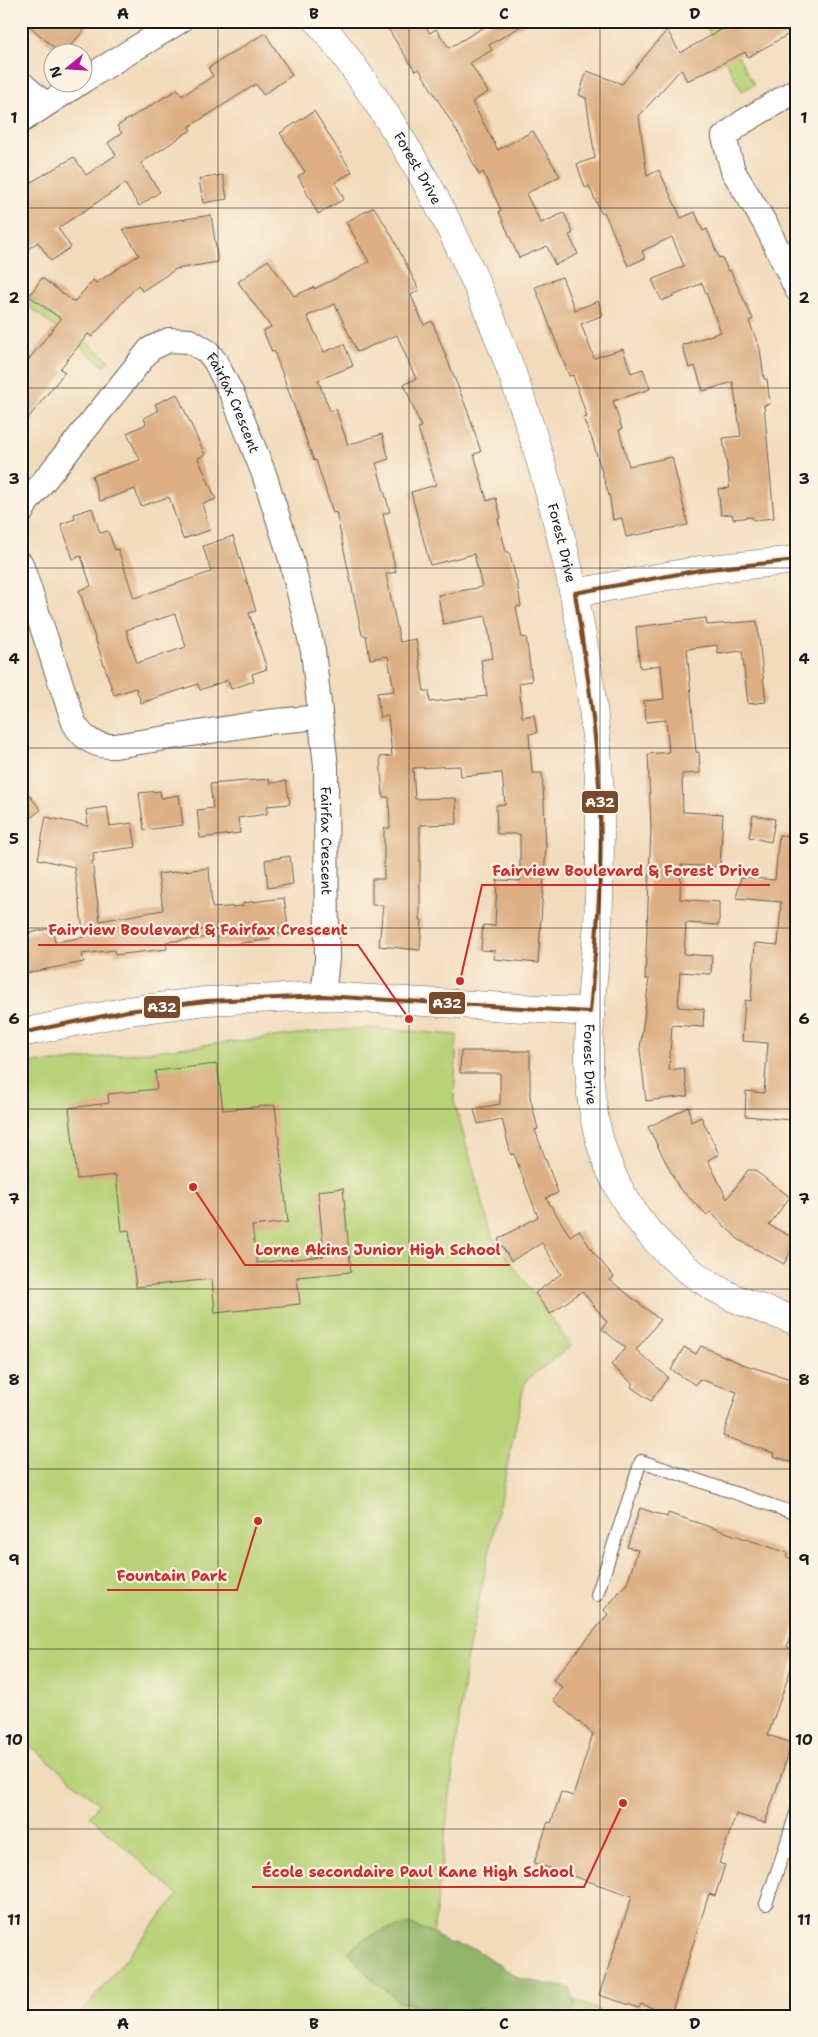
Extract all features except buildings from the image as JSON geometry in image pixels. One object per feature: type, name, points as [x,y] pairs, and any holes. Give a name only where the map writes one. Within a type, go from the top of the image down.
[{"type":"street","points":[[92,76],[180,21]]},
{"type":"street","name":"Forest Drive","points":[[318,21],[370,91],[405,145],[441,210],[486,303],[507,355],[532,427],[575,593],[592,699],[600,806],[598,918],[590,1012],[589,1086],[593,1113],[608,1165],[634,1212],[669,1253],[706,1283],[748,1304],[797,1321]]},
{"type":"street","points":[[21,83],[46,104]]},
{"type":"street","points":[[797,90],[743,122],[724,137],[732,171],[766,225],[797,290]]},
{"type":"street","points":[[21,121],[66,92]]},
{"type":"street","name":"Fairfax Crescent","points":[[21,513],[27,502],[150,349],[159,343],[174,340],[190,342],[200,346],[215,361],[232,396],[278,514],[303,605],[313,651],[326,766],[327,959],[323,996]]},
{"type":"street","points":[[575,593],[700,570],[797,560]]},
{"type":"street","points":[[21,564],[74,723],[84,737],[91,742],[98,745],[115,746],[267,722],[320,717]]},
{"type":"street","points":[[21,1033],[128,1011],[197,1002],[323,996],[590,1012]]},
{"type":"lane","points":[[597,1595],[641,1461],[797,1514]]},
{"type":"lane","points":[[766,1904],[797,1810]]},
{"type":"lane","points":[[784,1851],[797,1855]]},
{"type":"green space","points":[[703,21],[718,21],[754,84],[742,91]]},
{"type":"green space","points":[[21,290],[109,360],[104,366],[21,300]]},
{"type":"green space","points":[[370,1028],[457,1035],[454,1101],[492,1236],[571,1346],[525,1381],[466,1662],[432,1944],[613,2016],[79,2016],[178,1895],[90,1816],[99,1803],[21,1738],[21,1063],[58,1062],[325,1031]]},
{"type":"green space","points":[[410,1924],[429,1931],[448,1943],[475,1949],[520,1979],[570,1988],[575,2005],[571,2016],[486,2016],[482,2008],[460,2013],[399,2002],[368,1975],[348,1952],[362,1941],[377,1933]]},
{"type":"transit line","name":"A32","points":[[575,593],[700,570],[797,560]]},
{"type":"transit line","name":"A32","points":[[575,593],[594,724],[601,830],[597,934],[590,1012]]},
{"type":"transit line","name":"A32","points":[[21,1033],[128,1011],[206,1001],[323,996],[590,1012]]},
{"type":"place","name":"Fairview Boulevard & Forest Drive","points":[[460,981]]},
{"type":"place","name":"Fairview Boulevard & Fairfax Crescent","points":[[409,1019]]},
{"type":"place","name":"Lorne Akins Junior High School","points":[[193,1187]]},
{"type":"place","name":"Fountain Park","points":[[258,1521]]},
{"type":"place","name":"École secondaire Paul Kane High School","points":[[623,1803]]}]
